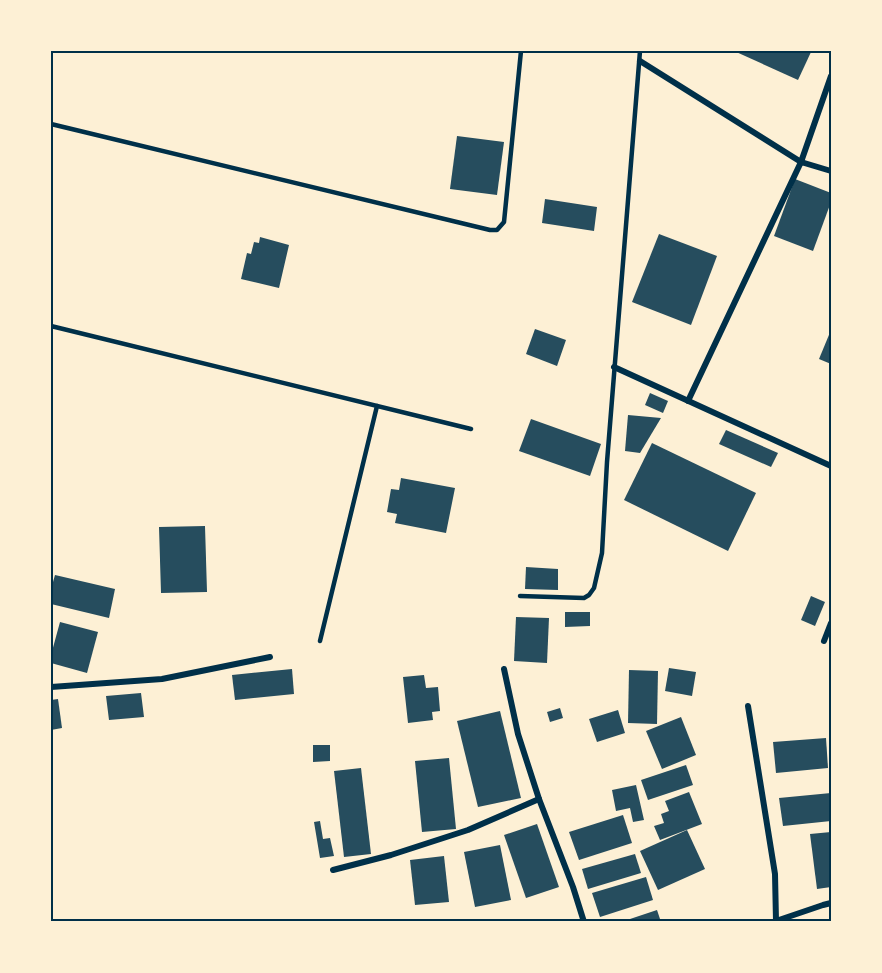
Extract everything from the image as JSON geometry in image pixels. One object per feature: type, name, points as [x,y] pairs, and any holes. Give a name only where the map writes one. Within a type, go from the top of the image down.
[{"type":"street","points":[[640,61],[801,162],[831,171]]},
{"type":"street","points":[[688,401],[801,162],[831,75]]},
{"type":"street","points":[[614,367],[831,466]]},
{"type":"street","points":[[824,641],[831,623]]},
{"type":"street","points":[[51,687],[162,679],[270,657]]},
{"type":"street","points":[[504,669],[518,734],[584,922]]},
{"type":"street","points":[[748,706],[775,874],[774,921],[831,903]]},
{"type":"street","points":[[333,870],[391,855],[468,830],[539,799]]},
{"type":"lane","points":[[51,124],[497,230],[504,222],[521,51]]},
{"type":"lane","points":[[520,597],[584,598],[594,588],[602,553],[614,367],[640,51]]},
{"type":"lane","points":[[51,326],[471,429]]},
{"type":"lane","points":[[320,641],[377,406]]},
{"type":"building","points":[[734,51],[809,51],[811,52],[798,80]]},
{"type":"building","points":[[457,136],[504,142],[497,195],[450,189]]},
{"type":"building","points":[[795,179],[831,193],[831,202],[813,251],[774,236]]},
{"type":"building","points":[[545,199],[597,207],[594,231],[542,223]]},
{"type":"building","points":[[659,234],[717,256],[691,325],[632,302]]},
{"type":"building","points":[[260,237],[289,245],[279,288],[241,279],[247,253],[251,254],[254,242],[259,243]]},
{"type":"building","points":[[535,329],[566,340],[557,366],[526,354]]},
{"type":"building","points":[[831,330],[831,364],[819,359]]},
{"type":"building","points":[[650,393],[668,401],[663,413],[645,405]]},
{"type":"building","points":[[628,415],[661,418],[640,453],[625,451]]},
{"type":"building","points":[[531,419],[601,444],[590,476],[519,451]]},
{"type":"building","points":[[726,430],[778,453],[771,467],[719,444]]},
{"type":"building","points":[[652,443],[756,493],[728,551],[624,500]]},
{"type":"building","points":[[401,478],[455,488],[446,533],[395,523],[397,514],[387,512],[391,489],[399,490]]},
{"type":"building","points":[[205,526],[207,592],[161,593],[159,527]]},
{"type":"building","points":[[526,567],[558,569],[558,590],[525,589]]},
{"type":"building","points":[[55,575],[115,589],[109,618],[51,604],[51,589]]},
{"type":"building","points":[[811,596],[825,602],[815,626],[801,620]]},
{"type":"building","points":[[565,612],[590,612],[590,626],[565,627]]},
{"type":"building","points":[[516,617],[549,618],[547,663],[514,661]]},
{"type":"building","points":[[60,622],[98,632],[87,673],[51,663]]},
{"type":"building","points":[[669,668],[696,672],[692,696],[665,691]]},
{"type":"building","points":[[292,669],[294,694],[235,700],[232,675]]},
{"type":"building","points":[[629,670],[658,671],[657,724],[628,723]]},
{"type":"building","points":[[424,675],[426,688],[438,687],[440,711],[432,712],[433,720],[408,723],[403,677]]},
{"type":"building","points":[[141,693],[144,717],[109,720],[106,696]]},
{"type":"building","points":[[58,699],[62,728],[51,730],[51,700]]},
{"type":"building","points":[[560,708],[563,718],[550,722],[547,712]]},
{"type":"building","points":[[618,710],[625,733],[597,742],[589,719]]},
{"type":"building","points":[[500,711],[521,798],[478,807],[457,721]]},
{"type":"building","points":[[681,717],[696,755],[662,769],[646,731]]},
{"type":"building","points":[[826,738],[828,768],[776,773],[773,742]]},
{"type":"building","points":[[313,745],[330,745],[330,761],[313,762]]},
{"type":"building","points":[[449,758],[456,829],[422,832],[415,761]]},
{"type":"building","points":[[686,765],[693,785],[648,800],[641,780]]},
{"type":"building","points":[[361,768],[371,854],[344,857],[334,771]]},
{"type":"building","points":[[636,785],[644,820],[633,822],[630,808],[616,811],[612,790]]},
{"type":"building","points":[[689,792],[702,824],[660,840],[654,826],[664,823],[661,814],[669,811],[665,801]]},
{"type":"building","points":[[831,793],[831,821],[783,826],[779,798]]},
{"type":"building","points":[[623,815],[632,843],[579,860],[569,832]]},
{"type":"building","points":[[320,821],[323,839],[330,838],[334,856],[320,858],[314,822]]},
{"type":"building","points":[[537,824],[559,887],[526,898],[504,835]]},
{"type":"building","points":[[687,830],[705,869],[658,890],[640,851]]},
{"type":"building","points":[[831,832],[831,887],[817,889],[810,834]]},
{"type":"building","points":[[500,845],[511,900],[475,907],[464,852]]},
{"type":"building","points":[[635,854],[641,873],[588,889],[582,869]]},
{"type":"building","points":[[444,856],[449,902],[415,905],[410,860]]},
{"type":"building","points":[[646,877],[653,900],[600,917],[592,893]]},
{"type":"building","points":[[657,910],[661,922],[621,922]]}]
